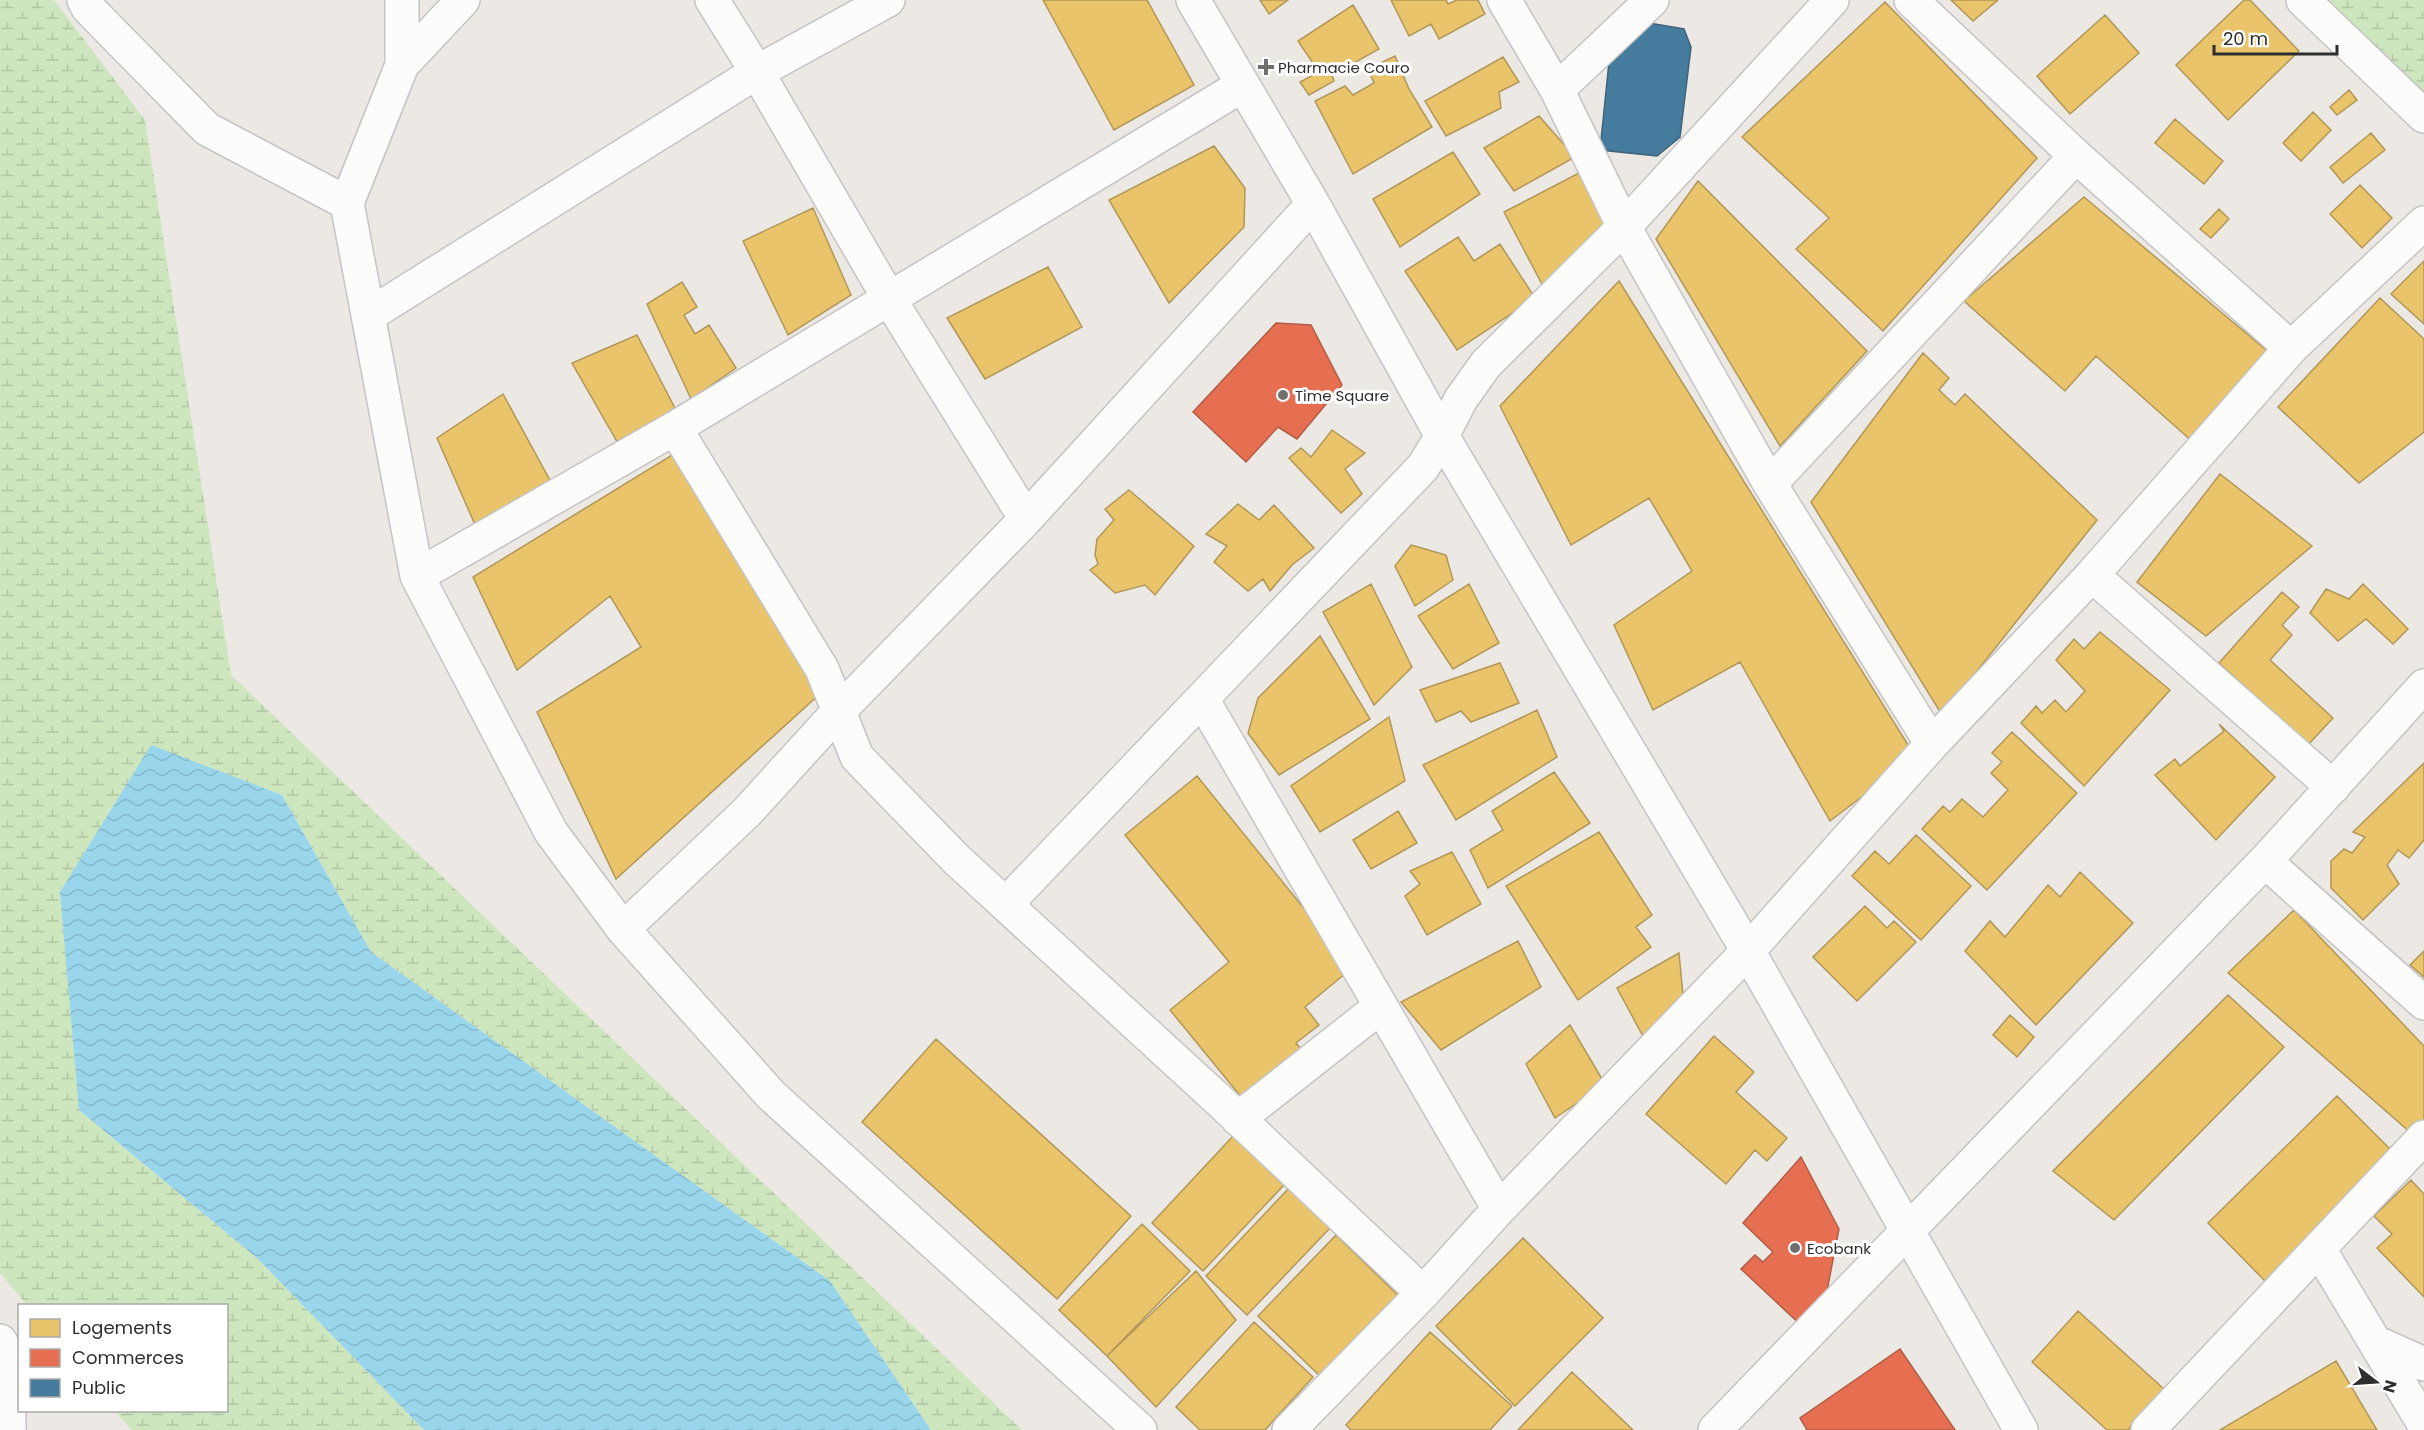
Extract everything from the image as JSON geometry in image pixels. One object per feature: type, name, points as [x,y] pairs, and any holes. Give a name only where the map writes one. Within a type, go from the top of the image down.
[{"type":"street","points":[[84,0],[88,8],[207,129],[347,203]]},
{"type":"street","points":[[402,0],[402,65]]},
{"type":"street","points":[[463,0],[402,65],[347,203],[417,576],[551,832],[623,929],[771,1095],[1140,1430]]},
{"type":"street","points":[[712,0],[757,72],[890,300],[1026,519]]},
{"type":"street","points":[[369,315],[757,72],[888,0]]},
{"type":"street","points":[[1193,0],[1313,204],[1442,436],[1748,951],[2021,1430]]},
{"type":"street","points":[[1504,0],[1557,90],[1624,227],[1770,484],[1932,744]]},
{"type":"street","points":[[1557,90],[1652,0]]},
{"type":"street","points":[[1006,904],[1423,467],[1461,399],[1486,364],[1624,227],[1832,0]]},
{"type":"street","points":[[1911,0],[2076,156],[2290,348]]},
{"type":"street","points":[[2303,0],[2424,116]]},
{"type":"street","points":[[417,576],[675,428],[1243,85]]},
{"type":"street","points":[[1770,484],[2076,156]]},
{"type":"street","points":[[623,929],[746,813],[838,712],[1026,519],[1313,204]]},
{"type":"street","points":[[1289,1430],[1423,1293],[1498,1209],[1748,951],[1932,744],[2092,575],[2290,348],[2424,223]]},
{"type":"street","points":[[675,428],[822,669],[857,757],[957,860],[1423,1293]]},
{"type":"street","points":[[2092,575],[2332,787]]},
{"type":"street","points":[[1716,1430],[2265,861],[2424,686]]},
{"type":"street","points":[[1202,699],[1498,1209]]},
{"type":"street","points":[[2265,861],[2424,1003]]},
{"type":"street","points":[[1238,1119],[1380,1006]]},
{"type":"street","points":[[2148,1430],[2424,1137]]},
{"type":"street","points":[[2319,1249],[2424,1424]]},
{"type":"street","points":[[0,1341],[8,1355],[9,1430]]},
{"type":"street","points":[[2374,1342],[2424,1364]]},
{"type":"green space","points":[[0,0],[54,0],[145,120],[231,675],[1022,1430],[931,1430],[830,1281],[371,952],[282,795],[79,1110],[257,1258],[424,1430],[132,1430],[116,1412],[228,1412],[228,1304],[26,1304],[0,1273]]},
{"type":"green space","points":[[2316,0],[2424,0],[2424,103]]},
{"type":"water","points":[[151,745],[282,795],[371,952],[830,1281],[931,1430],[424,1430],[257,1258],[79,1110],[60,892]]},
{"type":"building: Logements","points":[[1043,0],[1147,0],[1194,85],[1114,130]]},
{"type":"building: Logements","points":[[1260,0],[1288,0],[1269,14]]},
{"type":"building: Logements","points":[[1391,0],[1446,0],[1448,4],[1457,0],[1478,0],[1485,14],[1439,39],[1431,24],[1409,36]]},
{"type":"building: Logements","points":[[1951,0],[1998,0],[1973,21]]},
{"type":"building: Logements","points":[[2244,0],[2250,0],[2299,51],[2228,120],[2176,65]]},
{"type":"building: Logements","points":[[1885,2],[2037,158],[1883,331],[1796,249],[1829,218],[1742,137]]},
{"type":"building: Logements","points":[[1353,5],[1379,49],[1332,75],[1334,81],[1309,95],[1300,82],[1319,72],[1298,41]]},
{"type":"building: Logements","points":[[2105,15],[2139,53],[2070,114],[2037,76]]},
{"type":"building: Logements","points":[[1395,56],[1409,89],[1432,127],[1353,174],[1315,101],[1345,86],[1353,95],[1374,83],[1368,69]]},
{"type":"building: Logements","points":[[1503,57],[1519,82],[1499,92],[1501,108],[1446,136],[1425,101]]},
{"type":"building: Logements","points":[[2349,90],[2357,100],[2337,115],[2330,107]]},
{"type":"building: Logements","points":[[2313,112],[2331,130],[2301,161],[2283,143]]},
{"type":"building: Logements","points":[[1539,116],[1575,157],[1514,191],[1484,148]]},
{"type":"building: Logements","points":[[2175,119],[2223,161],[2204,184],[2155,143]]},
{"type":"building: Logements","points":[[2371,133],[2385,150],[2343,183],[2330,167]]},
{"type":"building: Logements","points":[[1214,146],[1245,188],[1244,227],[1169,303],[1109,200]]},
{"type":"building: Logements","points":[[1453,152],[1480,194],[1400,247],[1373,199]]},
{"type":"building: Logements","points":[[1581,172],[1610,224],[1543,286],[1504,212]]},
{"type":"building: Logements","points":[[1698,181],[1867,351],[1780,446],[1656,239]]},
{"type":"building: Logements","points":[[2360,185],[2392,218],[2362,248],[2330,214]]},
{"type":"building: Logements","points":[[2084,197],[2272,355],[2194,443],[2096,356],[2065,391],[1964,301]]},
{"type":"building: Logements","points":[[813,208],[851,295],[788,335],[743,241]]},
{"type":"building: Logements","points":[[2219,209],[2229,219],[2211,238],[2200,229]]},
{"type":"building: Logements","points":[[1458,237],[1474,261],[1500,244],[1535,298],[1457,350],[1405,271]]},
{"type":"building: Logements","points":[[2424,261],[2424,324],[2391,294]]},
{"type":"building: Logements","points":[[1048,267],[1082,327],[985,379],[947,318]]},
{"type":"building: Logements","points":[[1619,281],[1915,756],[1830,821],[1740,662],[1653,710],[1614,625],[1692,571],[1649,498],[1571,545],[1500,406]]},
{"type":"building: Logements","points":[[682,282],[697,307],[684,315],[695,334],[709,325],[736,368],[691,399],[647,304]]},
{"type":"building: Logements","points":[[2380,298],[2424,339],[2424,432],[2359,483],[2278,407]]},
{"type":"building: Logements","points":[[637,335],[678,414],[619,445],[572,363]]},
{"type":"building: Logements","points":[[1923,353],[1949,378],[1939,390],[1955,405],[1965,394],[2097,520],[1942,715],[1811,502]]},
{"type":"building: Logements","points":[[503,394],[552,484],[476,527],[437,438]]},
{"type":"building: Logements","points":[[1332,430],[1365,453],[1345,469],[1362,494],[1341,513],[1289,458],[1301,448],[1311,457]]},
{"type":"building: Logements","points":[[677,452],[823,691],[616,879],[537,712],[641,647],[610,596],[517,670],[473,577]]},
{"type":"building: Logements","points":[[2220,474],[2312,546],[2206,636],[2137,582]]},
{"type":"building: Logements","points":[[1129,490],[1194,546],[1155,595],[1145,585],[1115,593],[1090,570],[1098,564],[1095,555],[1097,539],[1114,520],[1105,509]]},
{"type":"building: Logements","points":[[1238,504],[1259,520],[1274,505],[1314,548],[1292,565],[1270,591],[1263,579],[1248,591],[1214,562],[1227,546],[1206,534]]},
{"type":"building: Logements","points":[[1411,545],[1446,555],[1453,580],[1415,606],[1395,566]]},
{"type":"building: Logements","points":[[1371,584],[1412,667],[1374,705],[1323,612]]},
{"type":"building: Logements","points":[[1469,584],[1499,643],[1453,669],[1418,616]]},
{"type":"building: Logements","points":[[2363,584],[2408,629],[2393,644],[2366,619],[2338,641],[2310,613],[2326,589],[2349,599]]},
{"type":"building: Logements","points":[[2282,592],[2299,607],[2282,625],[2292,635],[2270,660],[2333,718],[2308,745],[2219,663]]},
{"type":"building: Logements","points":[[2100,632],[2170,690],[2084,786],[2021,723],[2036,706],[2042,713],[2055,700],[2066,712],[2085,691],[2056,660],[2074,639],[2084,649]]},
{"type":"building: Logements","points":[[1320,636],[1370,719],[1279,775],[1248,733],[1258,698]]},
{"type":"building: Logements","points":[[1500,663],[1519,703],[1471,722],[1461,711],[1436,722],[1420,690]]},
{"type":"building: Logements","points":[[1537,710],[1557,757],[1456,820],[1423,765]]},
{"type":"building: Logements","points":[[1389,717],[1405,781],[1320,832],[1291,786]]},
{"type":"building: Logements","points":[[2219,724],[2275,777],[2216,840],[2155,775],[2175,759],[2180,766],[2224,731]]},
{"type":"building: Logements","points":[[2012,732],[2077,793],[1987,890],[1922,829],[1943,806],[1950,812],[1962,799],[1983,817],[2008,790],[1991,773],[2002,762],[1992,753]]},
{"type":"building: Logements","points":[[2424,763],[2424,840],[2409,858],[2398,850],[2387,865],[2399,884],[2363,920],[2331,888],[2331,861],[2344,849],[2352,853],[2365,837],[2353,832]]},
{"type":"building: Logements","points":[[1554,772],[1590,823],[1488,888],[1470,850],[1503,830],[1492,811]]},
{"type":"building: Logements","points":[[1197,776],[1352,968],[1305,1007],[1319,1025],[1296,1043],[1305,1054],[1246,1103],[1170,1010],[1229,962],[1125,835]]},
{"type":"building: Logements","points":[[1398,811],[1417,843],[1371,869],[1353,840]]},
{"type":"building: Logements","points":[[1599,832],[1652,915],[1636,927],[1651,947],[1578,1000],[1506,886]]},
{"type":"building: Logements","points":[[1916,835],[1971,886],[1921,940],[1852,876],[1875,851],[1889,864]]},
{"type":"building: Logements","points":[[1452,852],[1481,904],[1427,935],[1405,896],[1420,884],[1410,871]]},
{"type":"building: Logements","points":[[2080,872],[2133,923],[2036,1025],[1965,951],[1990,921],[2005,937],[2048,885],[2060,897]]},
{"type":"building: Logements","points":[[1865,906],[1887,928],[1894,921],[1916,942],[1857,1001],[1813,957]]},
{"type":"building: Logements","points":[[2294,910],[2424,1046],[2424,1120],[2411,1133],[2228,973]]},
{"type":"building: Logements","points":[[1518,941],[1541,987],[1441,1050],[1401,1002]]},
{"type":"building: Logements","points":[[2424,951],[2424,977],[2410,965]]},
{"type":"building: Logements","points":[[1679,953],[1684,1006],[1644,1038],[1617,988]]},
{"type":"building: Logements","points":[[2228,995],[2284,1047],[2114,1220],[2053,1171]]},
{"type":"building: Logements","points":[[2010,1015],[2034,1037],[2017,1057],[1993,1035]]},
{"type":"building: Logements","points":[[1570,1025],[1605,1084],[1555,1118],[1526,1064]]},
{"type":"building: Logements","points":[[1714,1036],[1754,1072],[1736,1092],[1787,1138],[1767,1161],[1755,1150],[1726,1184],[1646,1114]]},
{"type":"building: Logements","points":[[936,1039],[1131,1216],[1057,1299],[862,1122]]},
{"type":"building: Logements","points":[[2337,1096],[2394,1153],[2265,1281],[2208,1223]]},
{"type":"building: Logements","points":[[1233,1136],[1284,1185],[1203,1271],[1152,1223]]},
{"type":"building: Logements","points":[[2411,1180],[2424,1194],[2424,1297],[2377,1248],[2392,1234],[2374,1216]]},
{"type":"building: Logements","points":[[1289,1188],[1330,1228],[1247,1315],[1206,1276]]},
{"type":"building: Logements","points":[[1142,1224],[1190,1271],[1107,1356],[1059,1310]]},
{"type":"building: Logements","points":[[1336,1235],[1405,1302],[1327,1383],[1258,1316]]},
{"type":"building: Logements","points":[[1523,1238],[1603,1318],[1515,1406],[1436,1326]]},
{"type":"building: Logements","points":[[1196,1271],[1236,1320],[1156,1407],[1107,1356]]},
{"type":"building: Logements","points":[[2078,1311],[2164,1389],[2128,1430],[2107,1430],[2032,1362]]},
{"type":"building: Logements","points":[[1254,1322],[1313,1377],[1265,1430],[1200,1430],[1176,1407]]},
{"type":"building: Logements","points":[[1430,1332],[1512,1406],[1490,1430],[1351,1430],[1346,1425]]},
{"type":"building: Logements","points":[[2336,1361],[2377,1430],[2220,1430]]},
{"type":"building: Logements","points":[[1572,1372],[1633,1430],[1518,1430]]},
{"type":"building: Commerces","points":[[1276,323],[1311,325],[1342,385],[1297,439],[1278,427],[1246,462],[1193,412]]},
{"type":"building: Commerces","points":[[1801,1157],[1839,1229],[1824,1306],[1803,1327],[1741,1269],[1755,1255],[1763,1262],[1773,1252],[1743,1223]]},
{"type":"building: Commerces","points":[[1900,1349],[1955,1430],[1807,1430],[1800,1418]]},
{"type":"building: Public","points":[[1643,22],[1684,29],[1691,47],[1680,137],[1657,156],[1600,150],[1609,62]]},
{"type":"place","name":"Pharmacie Couro","points":[[1266,67]]},
{"type":"place","name":"Time Square","points":[[1283,395]]},
{"type":"place","name":"Ecobank","points":[[1795,1248]]}]
